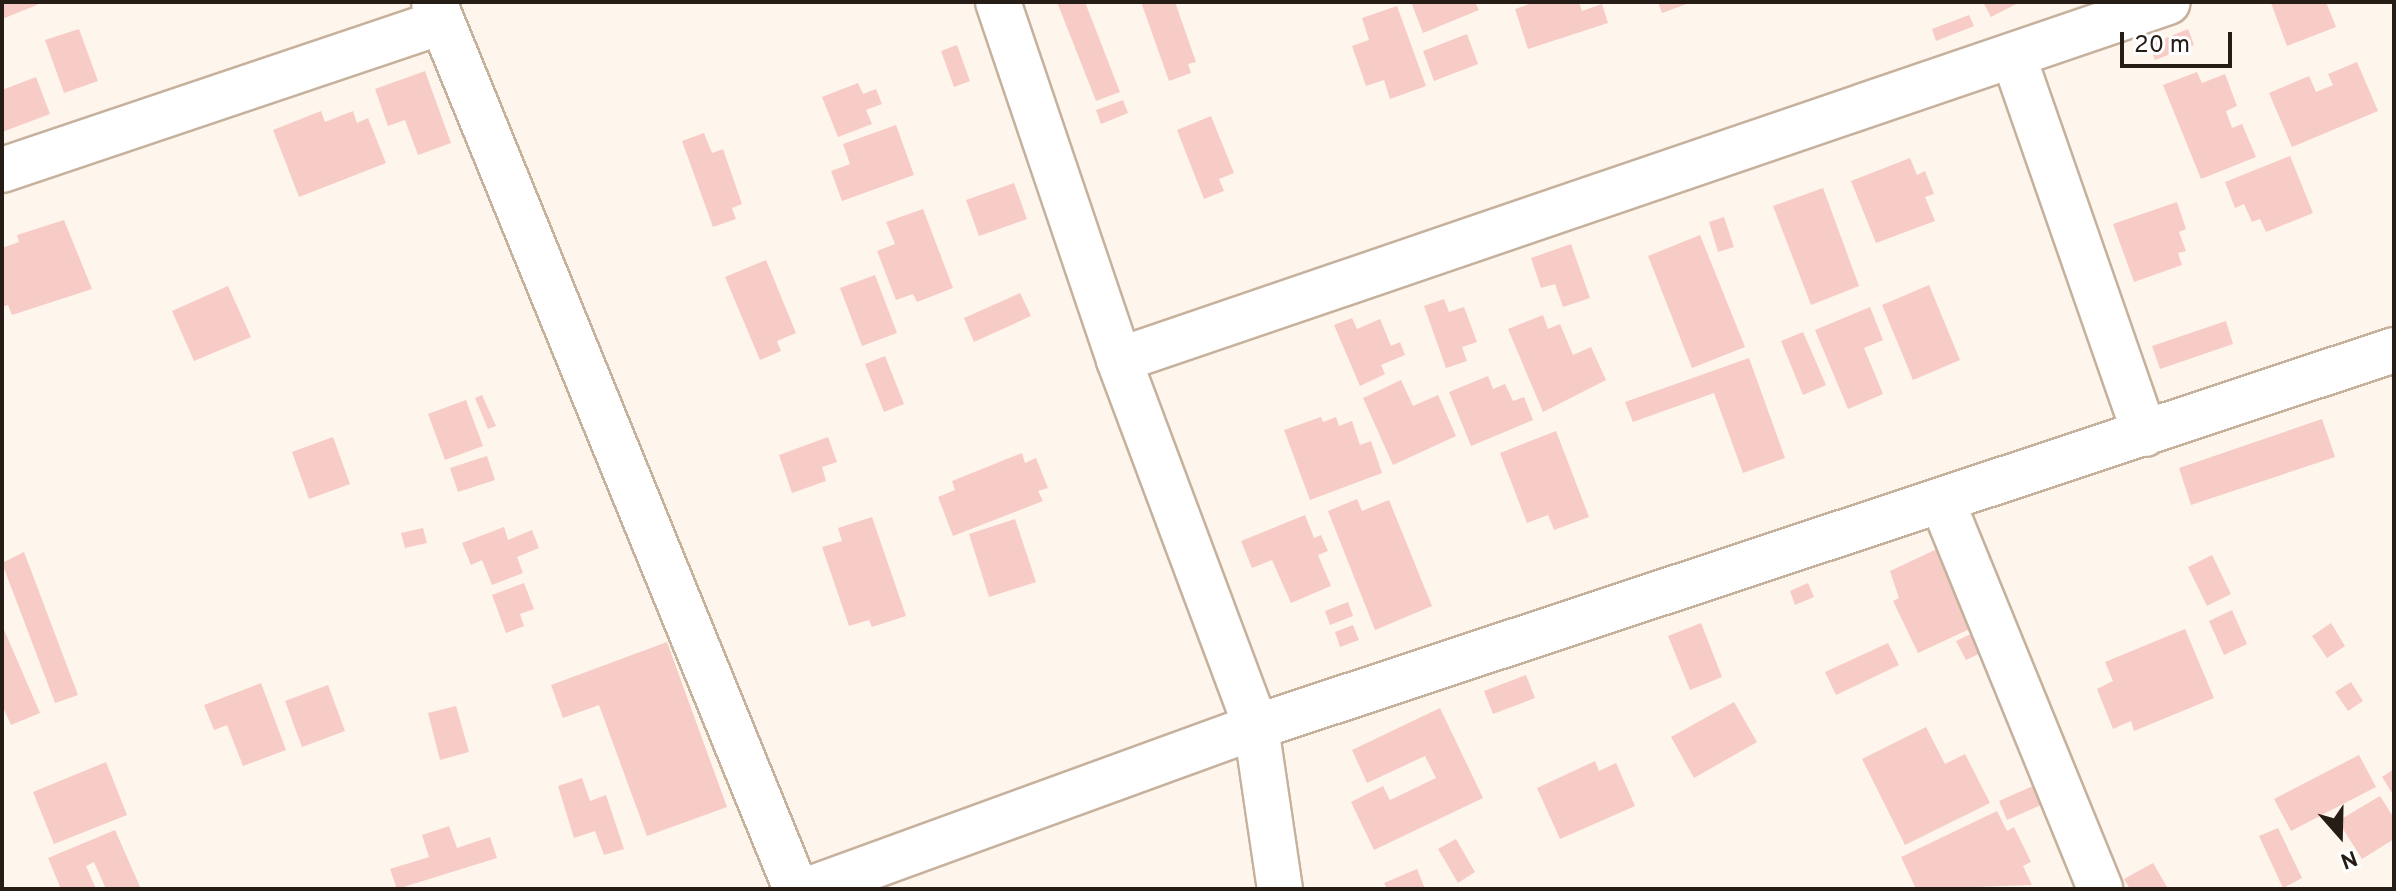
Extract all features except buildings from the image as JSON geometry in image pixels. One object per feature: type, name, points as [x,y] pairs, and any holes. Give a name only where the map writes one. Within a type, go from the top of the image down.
[{"type":"street","points":[[998,2],[1119,360],[1256,727],[1280,889]]},
{"type":"street","points":[[1119,360],[2014,58],[2160,4]]},
{"type":"street","points":[[2,170],[438,12],[796,889]]},
{"type":"street","points":[[2014,58],[2145,434]]},
{"type":"street","points":[[810,889],[1256,727],[2394,350]]},
{"type":"street","points":[[1942,501],[2100,889]]}]
